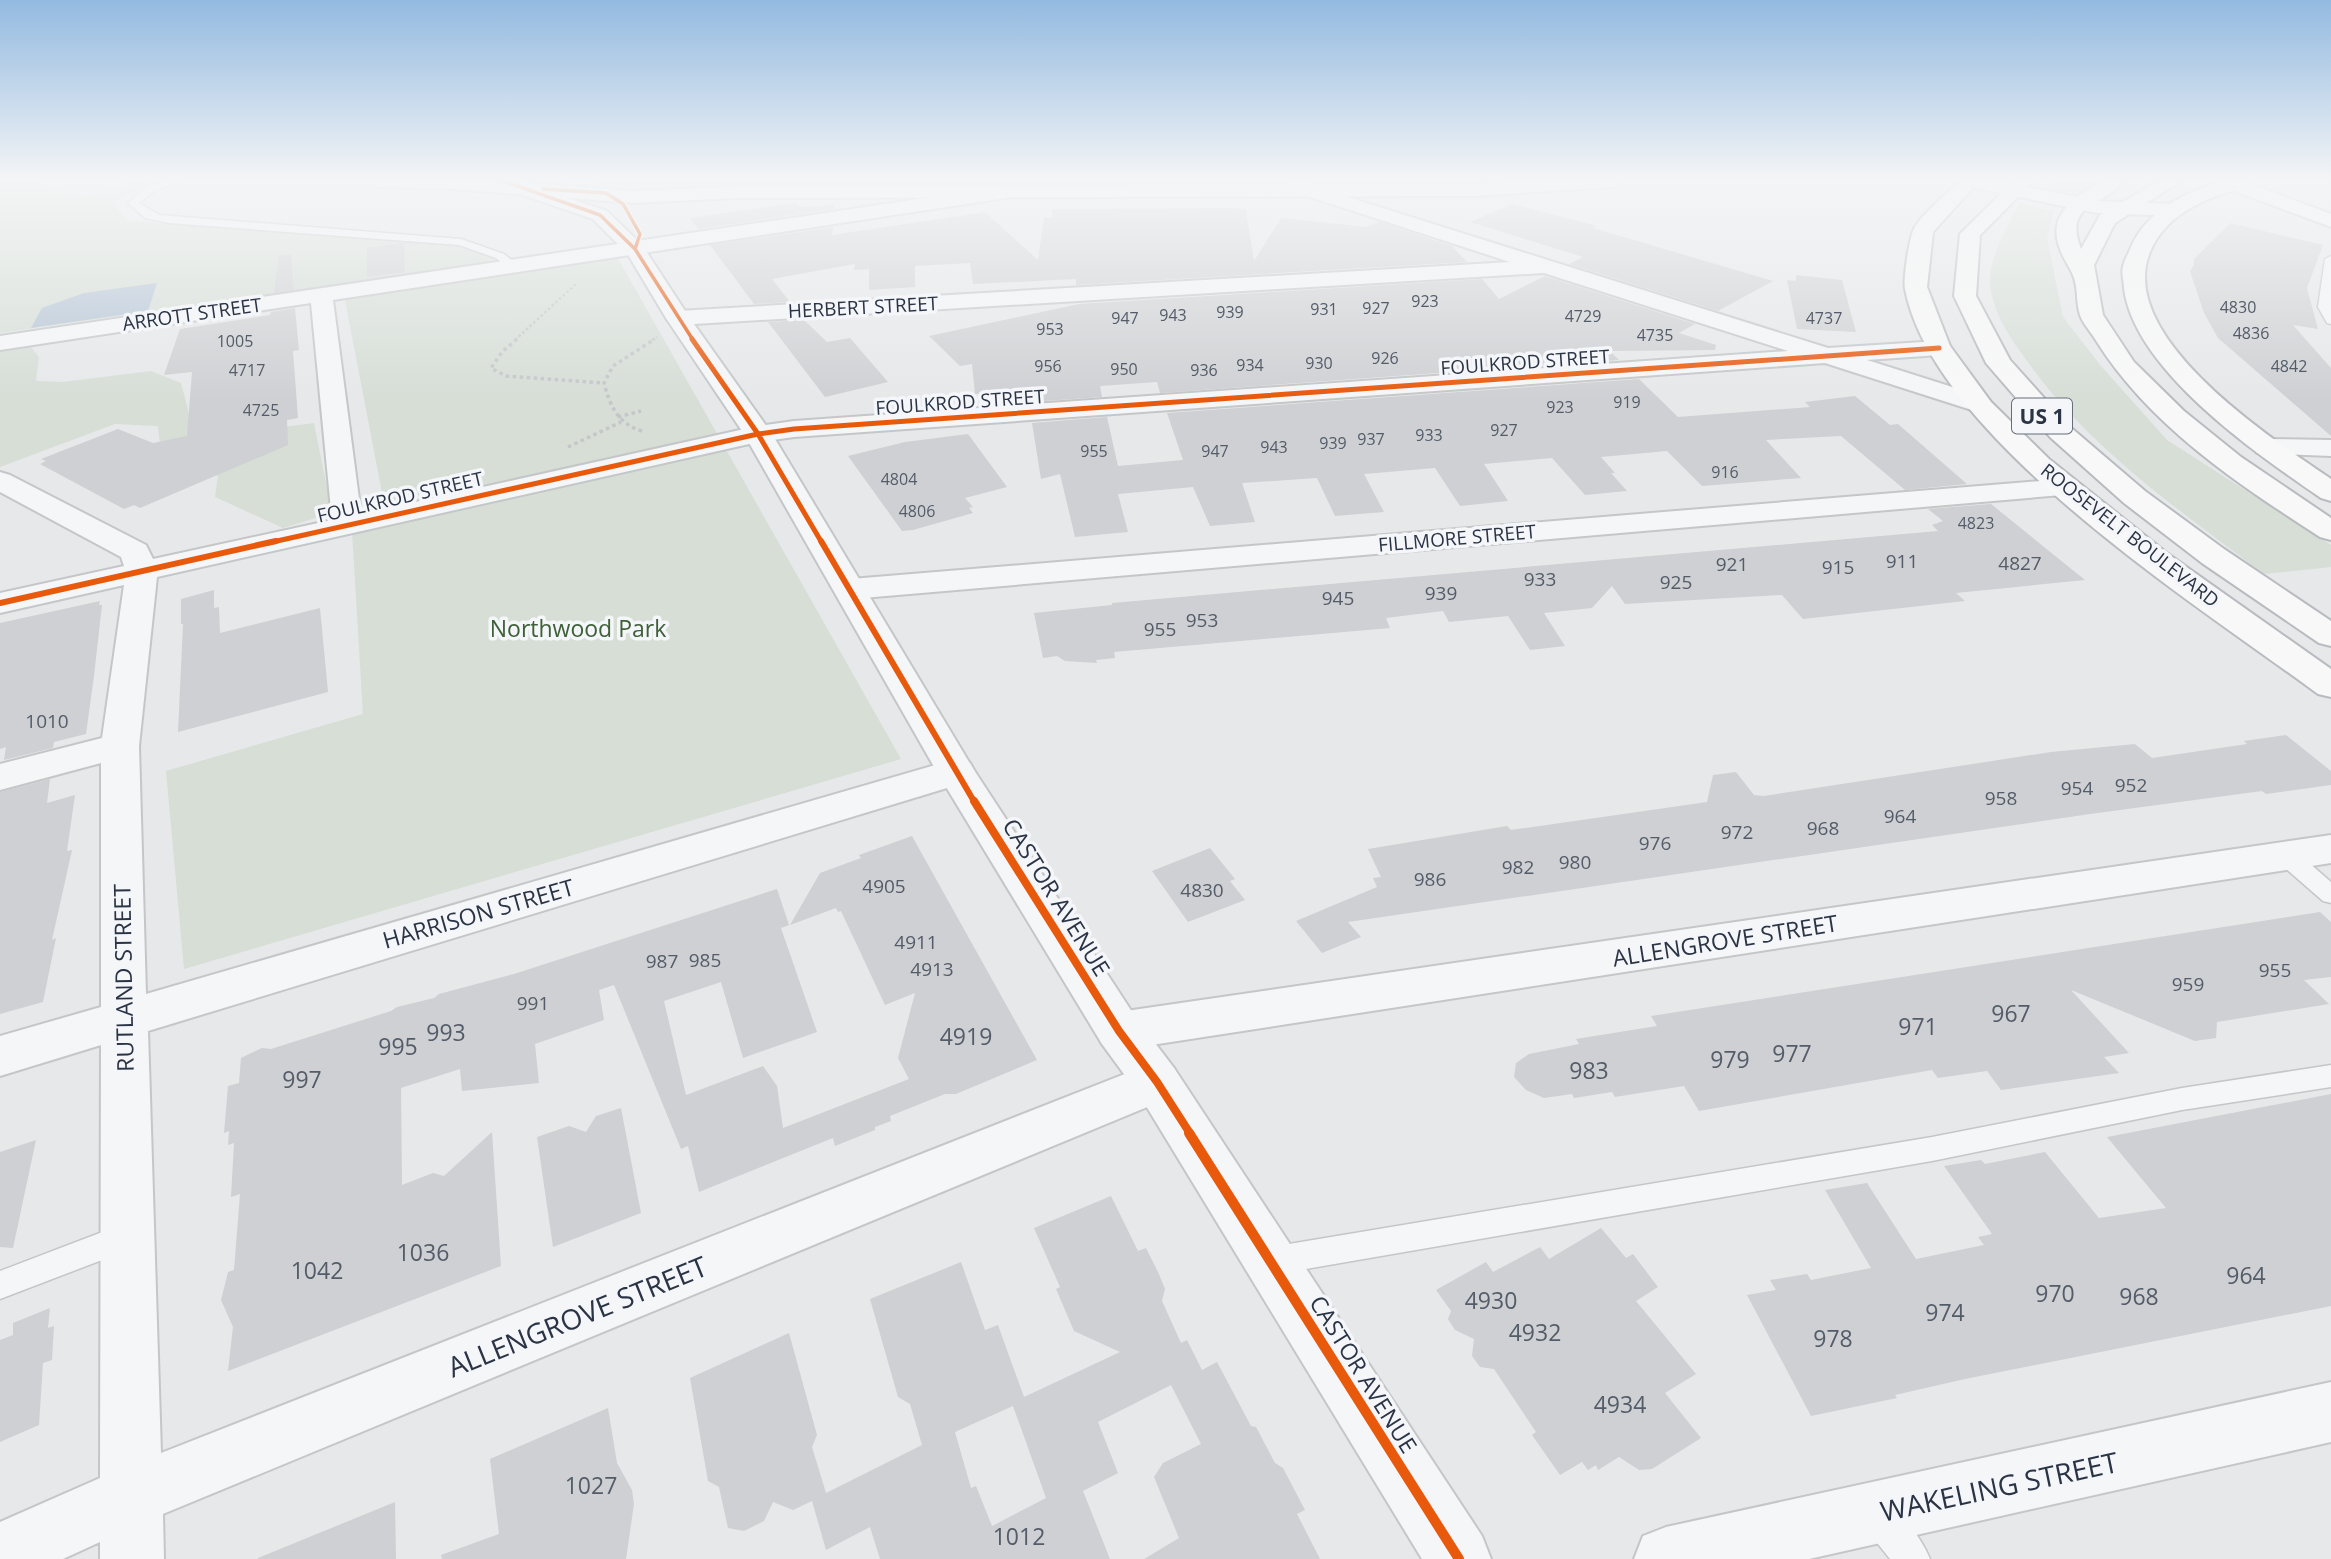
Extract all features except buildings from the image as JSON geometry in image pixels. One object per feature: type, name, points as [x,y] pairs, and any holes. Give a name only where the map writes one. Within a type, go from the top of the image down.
[{"type":"main road","name":"ROOSEVELT BOULEVARD","points":[[1917,254],[1919,300],[1939,348],[1978,404],[2064,488],[2331,686]]},
{"type":"main road","name":"ROOSEVELT BOULEVARD","points":[[1965,254],[1963,265],[1968,306],[1992,354],[2019,391],[2081,453],[2143,505],[2331,636]]},
{"type":"main road","points":[[2072,254],[2081,271]]},
{"type":"main road","points":[[2084,254],[2081,271],[2084,295],[2094,320],[2124,364],[2154,397],[2217,452],[2331,531]]},
{"type":"main road","points":[[2137,254],[2133,280],[2136,302],[2148,327],[2179,369],[2230,418],[2331,492]]},
{"type":"street","name":"ARROTT STREET","points":[[0,342],[603,254]]},
{"type":"street","name":"CASTOR AVENUE","points":[[638,254],[758,434],[956,772],[1119,1031],[1157,1082],[1459,1559]]},
{"type":"street","points":[[1515,254],[1978,404]]},
{"type":"street","name":"HERBERT STREET","points":[[681,322],[1550,266]]},
{"type":"street","points":[[321,295],[347,524]]},
{"type":"street","name":"FOULKROD STREET","points":[[0,604],[347,524],[758,434],[822,427],[1939,348]]},
{"type":"street","points":[[2267,447],[2331,448]]},
{"type":"street","points":[[0,481],[135,552],[142,572]]},
{"type":"street","name":"FILLMORE STREET","points":[[851,589],[2064,488]]},
{"type":"street","name":"RUTLAND STREET","points":[[132,1559],[120,746],[142,572]]},
{"type":"street","points":[[0,777],[120,746]]},
{"type":"street","name":"HARRISON STREET","points":[[0,1056],[956,772]]},
{"type":"street","name":"ALLENGROVE STREET","points":[[1119,1031],[2331,849]]},
{"type":"street","name":"ALLENGROVE STREET","points":[[0,1555],[131,1496],[1157,1082]]},
{"type":"street","name":"WAKELING STREET","points":[[1666,1559],[2331,1412]]},
{"type":"lane","points":[[493,254],[514,267]]},
{"type":"lane","points":[[2331,259],[2324,307],[2331,320]]},
{"type":"lane","points":[[2285,855],[2331,895]]},
{"type":"lane","points":[[1270,1262],[1932,1149],[2182,1099],[2331,1076]]},
{"type":"lane","points":[[0,1285],[126,1237]]},
{"type":"lane","points":[[1875,1513],[1912,1559]]},
{"type":"path","points":[[604,383],[506,376],[491,368],[570,287],[603,264],[625,254]]},
{"type":"path","points":[[604,383],[613,366],[681,322]]},
{"type":"path","points":[[604,383],[618,417],[631,429],[648,433]]},
{"type":"path","points":[[618,417],[641,411]]},
{"type":"green space","points":[[0,254],[481,254],[496,262],[0,333]]},
{"type":"green space","points":[[1996,254],[2050,254],[2063,317],[2101,366],[2167,440],[2331,545],[2331,567],[2264,574],[2167,501],[2106,449],[2050,390],[2009,335],[1996,310],[1991,292]]},
{"type":"green space","name":"Northwood Park","points":[[616,255],[901,759],[184,969],[166,771],[363,714],[352,532],[388,524],[345,300]]},
{"type":"green space","points":[[31,347],[39,357],[36,381],[63,382],[151,371],[181,383],[193,429],[245,432],[314,423],[332,513],[283,528],[215,497],[218,476],[160,444],[158,426],[115,424],[0,467],[0,352]]},
{"type":"water","points":[[157,283],[148,311],[31,328],[42,308],[84,293]]},
{"type":"cycle path","points":[[638,254],[678,318],[758,434],[956,772],[1119,1031],[1157,1082],[1459,1559]]},
{"type":"cycle path","points":[[0,603],[758,434],[794,429],[1939,348]]}]
